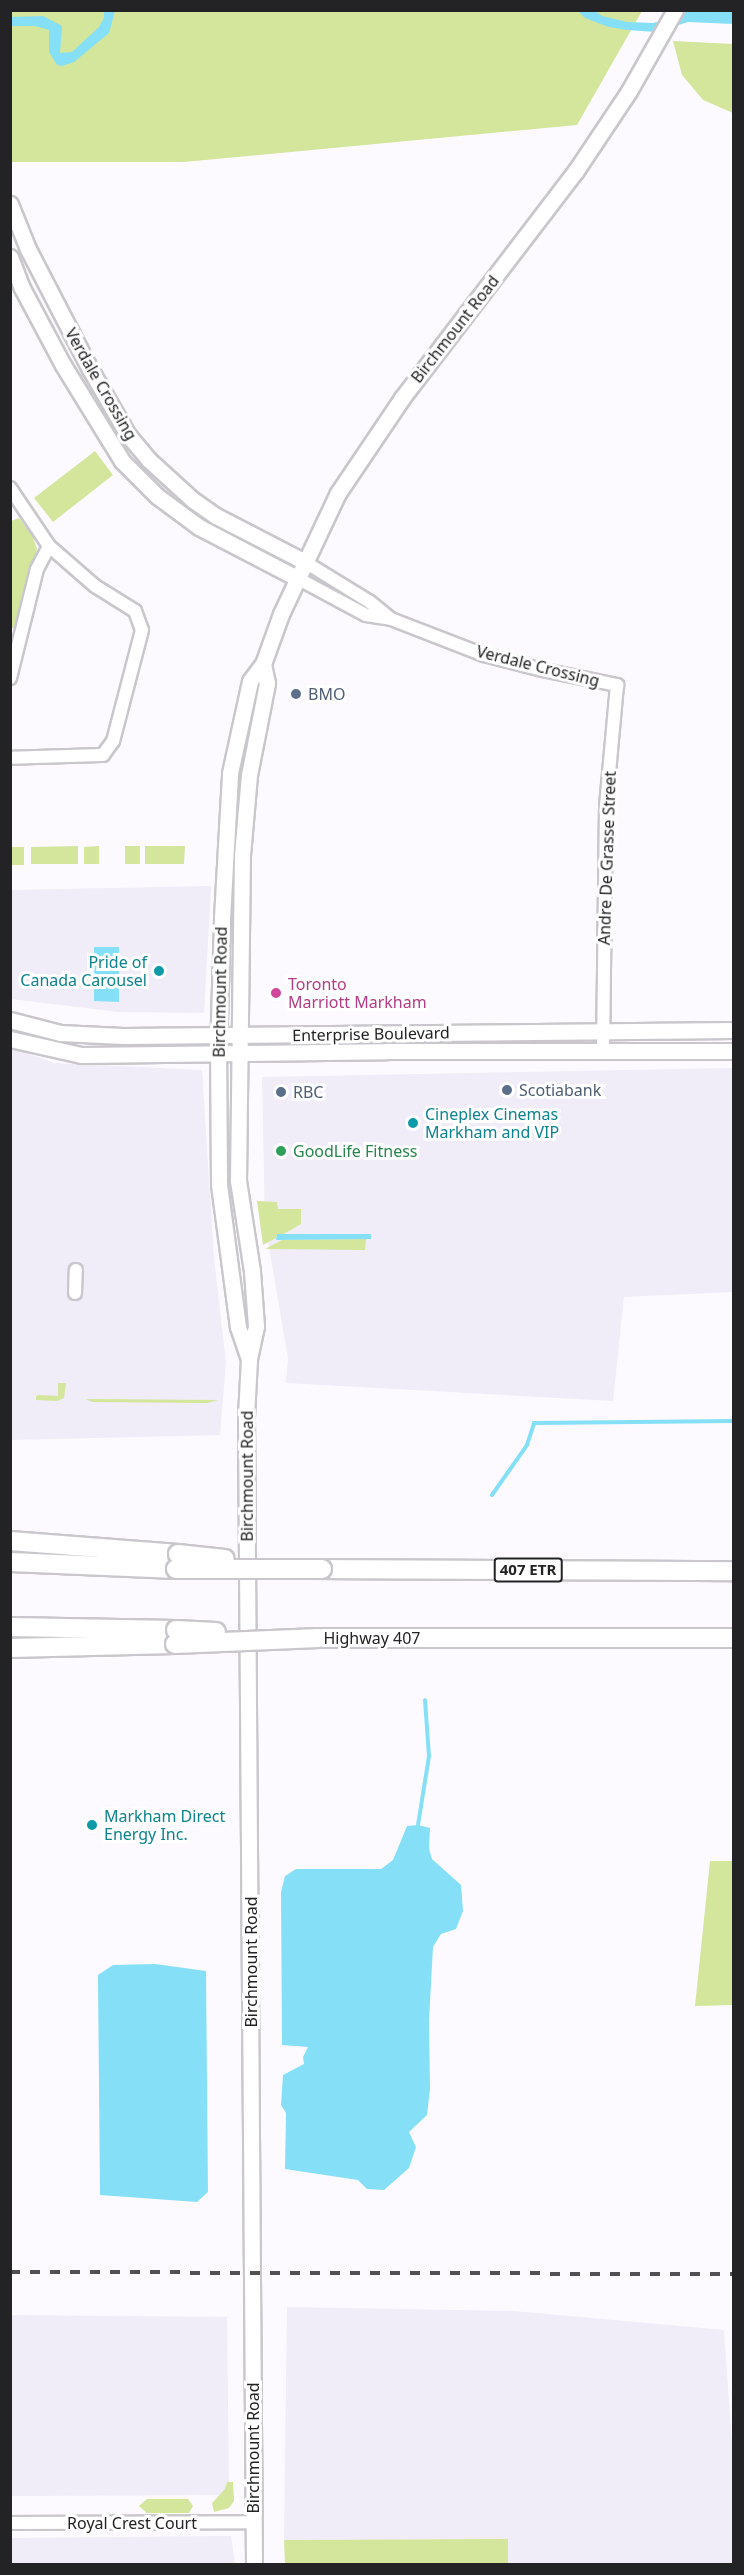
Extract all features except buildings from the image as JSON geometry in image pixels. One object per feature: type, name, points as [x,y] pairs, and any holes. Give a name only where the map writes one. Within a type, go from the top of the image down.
[{"type":"highway","points":[[10,1540],[177,1561]]},
{"type":"highway","name":"407 ETR","points":[[10,1562],[177,1561],[322,1569],[734,1571]]},
{"type":"highway","name":"Highway 407","points":[[10,1627],[176,1637],[734,1638]]},
{"type":"highway","points":[[10,1648],[176,1637]]},
{"type":"main road","name":"Birchmount Road","points":[[249,1359],[238,1327],[219,1184],[218,1054],[222,918],[230,773],[250,681],[263,664],[297,578],[338,493],[402,398],[575,172],[629,91],[675,10]]},
{"type":"main road","name":"Verdale Crossing","points":[[10,204],[28,249],[90,369],[128,435],[149,460],[194,500],[216,516],[305,562]]},
{"type":"main road","name":"Verdale Crossing","points":[[10,256],[22,288],[63,365],[123,462],[157,496],[199,527],[297,578]]},
{"type":"main road","name":"Birchmount Road","points":[[254,2565],[246,1416],[249,1359],[255,1326],[252,1271],[238,1181],[242,855],[249,775],[267,683],[263,664]]},
{"type":"main road","name":"Enterprise Boulevard","points":[[10,1020],[60,1034],[240,1036],[734,1030]]},
{"type":"main road","name":"Enterprise Boulevard","points":[[10,1039],[81,1055],[734,1051]]},
{"type":"street","points":[[10,256],[28,249]]},
{"type":"street","points":[[10,758],[103,754],[113,741],[142,630],[135,611],[95,586],[49,546],[12,493]]},
{"type":"street","points":[[10,678],[16,638],[37,569],[49,546]]},
{"type":"street","name":"Verdale Crossing","points":[[305,562],[370,602],[391,619]]},
{"type":"street","name":"Verdale Crossing","points":[[297,578],[366,615],[391,619],[484,655],[617,685]]},
{"type":"street","name":"Andre De Grasse Street","points":[[603,1051],[606,807],[617,685]]},
{"type":"street","points":[[75,1293],[76,1270]]},
{"type":"street","name":"Royal Crest Court","points":[[10,2523],[254,2522]]},
{"type":"shaded area","points":[[211,886],[204,1013],[119,1012],[11,999],[10,890]]},
{"type":"shaded area","points":[[10,1047],[54,1063],[202,1070],[214,1258],[226,1362],[220,1435],[11,1440]]},
{"type":"shaded area","points":[[733,1068],[733,1292],[624,1297],[613,1401],[286,1383],[288,1358],[265,1224],[262,1077]]},
{"type":"shaded area","points":[[287,2307],[514,2311],[724,2330],[733,2459],[733,2564],[508,2564],[507,2539],[284,2540]]},
{"type":"shaded area","points":[[11,2315],[227,2317],[229,2495],[11,2496]]},
{"type":"shaded area","points":[[231,2536],[235,2564],[11,2564],[11,2538]]},
{"type":"green space","points":[[10,11],[642,11],[577,125],[184,162],[11,162]]},
{"type":"green space","points":[[673,41],[733,44],[733,113],[703,100],[682,75]]},
{"type":"green space","points":[[95,451],[113,475],[53,522],[34,498]]},
{"type":"green space","points":[[19,518],[32,535],[37,549],[16,628],[11,628],[11,521]]},
{"type":"green space","points":[[78,846],[78,864],[31,864],[31,847]]},
{"type":"green space","points":[[99,846],[99,864],[84,864],[84,847]]},
{"type":"green space","points":[[125,846],[140,846],[140,864],[125,864]]},
{"type":"green space","points":[[145,846],[185,846],[184,864],[145,864]]},
{"type":"green space","points":[[11,847],[24,847],[24,865],[11,865]]},
{"type":"green space","points":[[257,1201],[277,1202],[278,1209],[301,1209],[301,1224],[282,1235],[277,1235],[276,1238],[263,1245]]},
{"type":"green space","points":[[366,1239],[365,1250],[265,1249],[282,1240]]},
{"type":"green space","points":[[58,1383],[66,1383],[64,1398],[57,1401],[36,1400],[36,1396],[39,1395],[58,1396]]},
{"type":"green space","points":[[86,1399],[218,1400],[208,1403],[92,1402]]},
{"type":"green space","points":[[710,1861],[733,1861],[733,2005],[695,2006]]},
{"type":"green space","points":[[227,2482],[233,2482],[234,2501],[229,2508],[214,2512],[212,2503],[225,2489]]},
{"type":"green space","points":[[147,2499],[188,2499],[193,2506],[189,2513],[147,2513],[139,2506]]},
{"type":"green space","points":[[508,2539],[508,2564],[285,2564],[284,2540]]},
{"type":"water","points":[[104,11],[115,11],[109,33],[74,62],[62,66],[57,65],[49,52],[49,30],[35,26],[11,26],[11,17],[43,16],[62,26],[60,53],[72,52],[99,27],[104,18]]},
{"type":"water","points":[[578,11],[595,11],[602,16],[627,22],[653,23],[688,11],[732,11],[733,24],[688,22],[656,32],[627,30],[609,27],[585,18]]},
{"type":"water","points":[[94,947],[119,947],[119,1002],[94,1001]]},
{"type":"water","points":[[277,1234],[371,1234],[371,1239],[276,1240]]},
{"type":"water","points":[[418,1825],[430,1828],[429,1849],[432,1859],[461,1885],[463,1911],[456,1929],[441,1934],[433,1947],[429,2020],[430,2089],[427,2115],[409,2132],[416,2147],[409,2168],[384,2190],[367,2189],[358,2180],[285,2169],[286,2113],[281,2105],[283,2075],[304,2064],[303,2057],[308,2047],[282,2045],[281,1892],[285,1876],[296,1869],[381,1869],[393,1860],[407,1826]]},
{"type":"water","points":[[155,1964],[206,1971],[208,2192],[197,2202],[100,2195],[98,1975],[113,1965]]},
{"type":"waterway","points":[[492,1495],[527,1445],[534,1423],[734,1421]]},
{"type":"waterway","points":[[418,1825],[429,1756],[425,1700]]},
{"type":"railway","points":[[10,2272],[734,2274]]},
{"type":"place","name":"BMO","points":[[296,694]]},
{"type":"place","name":"Pride of Canada Carousel","points":[[159,971]]},
{"type":"place","name":"Toronto Marriott Markham","points":[[276,993]]},
{"type":"place","name":"Scotiabank","points":[[507,1090]]},
{"type":"place","name":"RBC","points":[[281,1092]]},
{"type":"place","name":"Cineplex Cinemas Markham and VIP","points":[[413,1123]]},
{"type":"place","name":"GoodLife Fitness","points":[[281,1151]]},
{"type":"place","name":"Markham Direct Energy Inc.","points":[[92,1825]]}]
